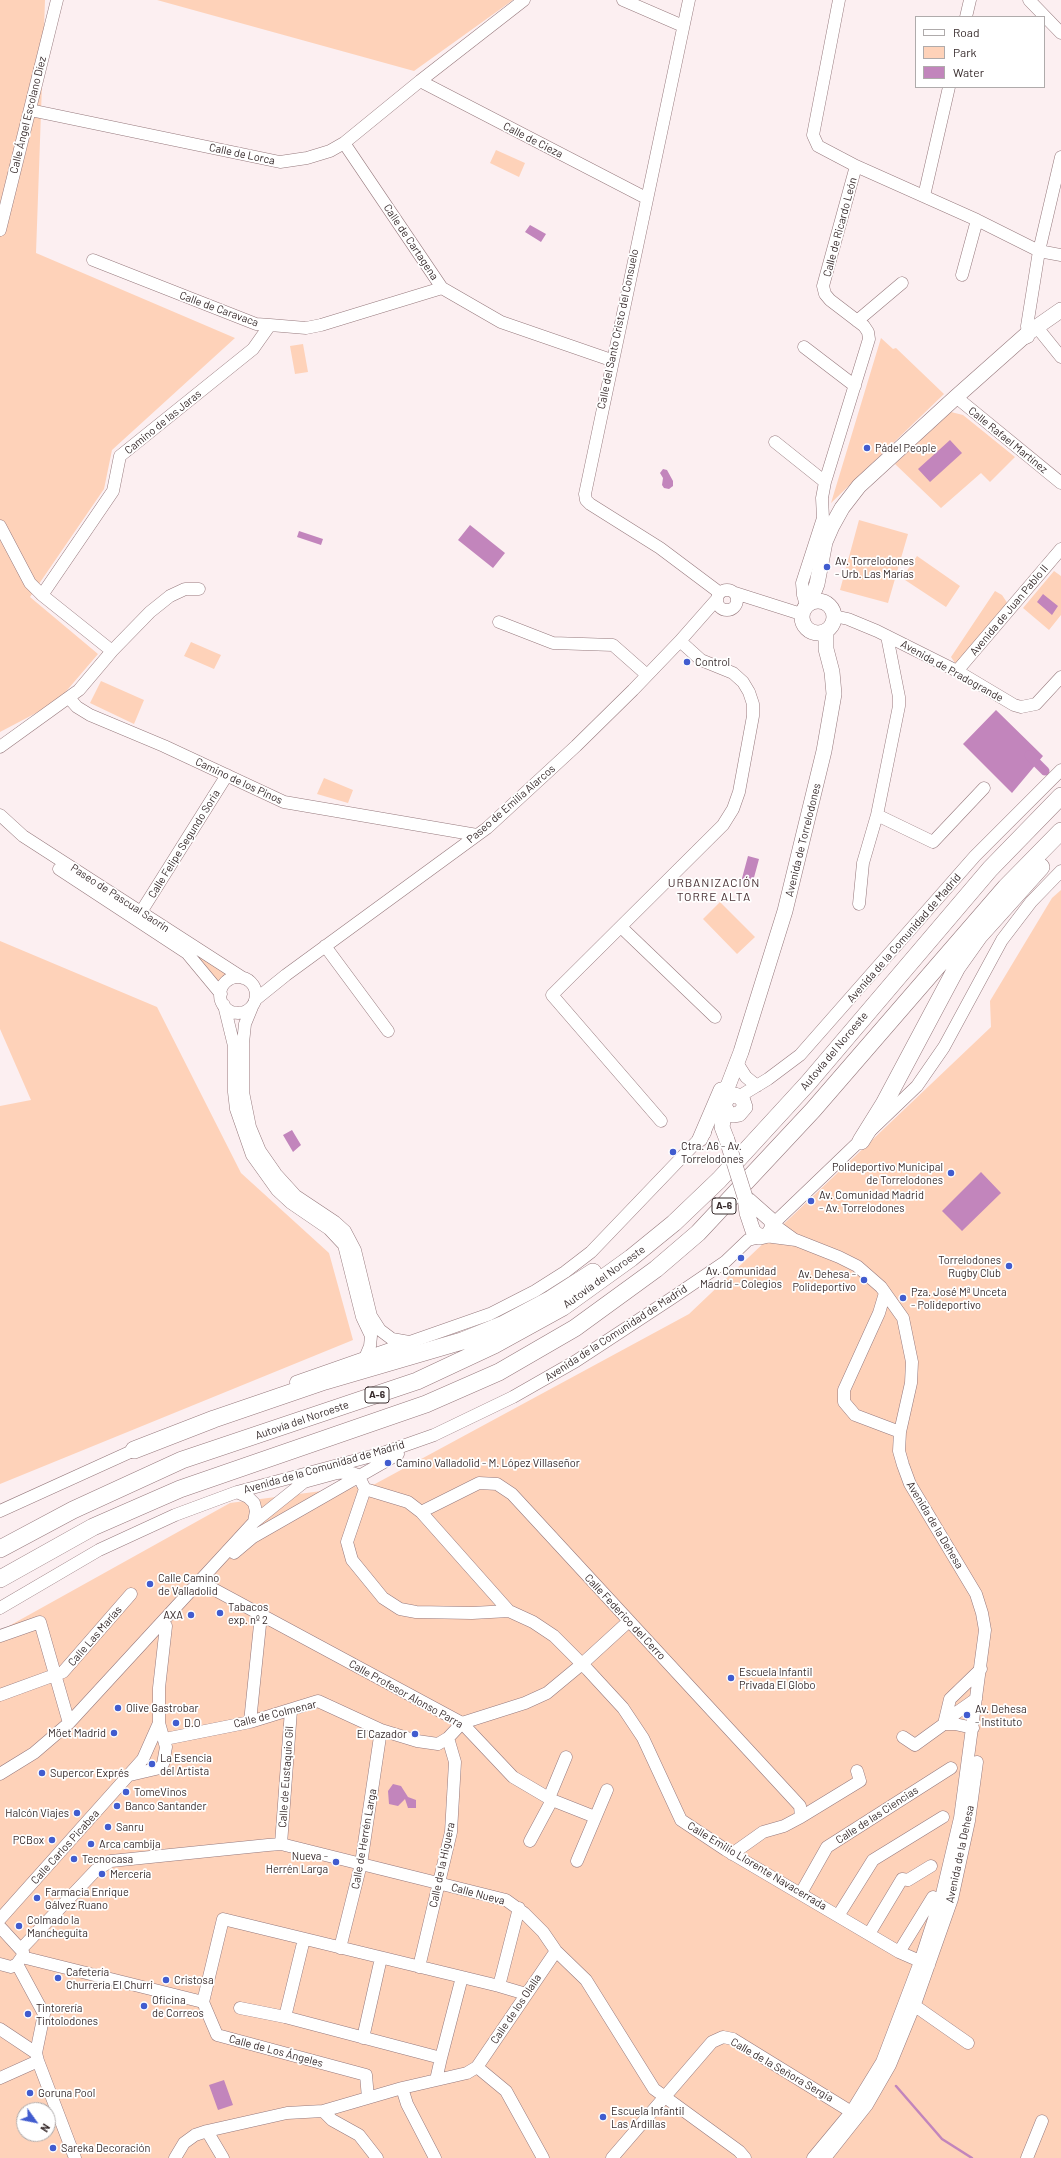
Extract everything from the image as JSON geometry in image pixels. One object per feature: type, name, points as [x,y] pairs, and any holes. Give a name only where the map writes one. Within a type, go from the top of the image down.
[{"type":"highway","name":"Autovía del Noroeste","points":[[0,1549],[73,1510],[182,1460],[417,1381],[494,1345],[563,1307],[631,1258],[674,1223],[719,1180],[808,1083],[990,869],[1061,796]]},
{"type":"highway","name":"Autovía del Noroeste","points":[[0,1579],[93,1527],[180,1489],[426,1404],[499,1372],[575,1328],[656,1269],[698,1234],[804,1120],[1006,887],[1061,831]]},
{"type":"highway","points":[[861,1141],[887,1098],[957,967],[979,936],[1061,845]]},
{"type":"highway","points":[[134,1450],[214,1419],[325,1381],[462,1340],[502,1325],[551,1299],[587,1276],[669,1214],[719,1180]]},
{"type":"main road","points":[[810,605],[830,606],[834,616],[830,627],[820,632],[805,628],[801,619],[810,605],[817,584],[825,542],[842,508],[859,486],[956,396],[1056,314]]},
{"type":"main road","name":"Avenida de Torrelodones","points":[[749,1206],[722,1127],[728,1108],[726,1091],[740,1059],[748,1028],[785,911],[830,725],[834,694],[832,672],[820,632]]},
{"type":"main road","name":"Avenida de Torrelodones","points":[[700,1139],[717,1100],[738,1038],[748,1028]]},
{"type":"main road","name":"Avenida de Torrelodones","points":[[740,1059],[740,1096]]},
{"type":"main road","points":[[728,1108],[731,1095],[740,1096]]},
{"type":"main road","points":[[749,1206],[770,1218],[766,1232],[753,1231],[749,1206]]},
{"type":"street","name":"Calle Ángel Escolano Díez","points":[[0,230],[56,0]]},
{"type":"street","name":"Calle de Lorca","points":[[30,110],[280,162],[306,158],[330,151],[344,144],[420,81],[524,0]]},
{"type":"street","points":[[623,0],[682,26]]},
{"type":"street","name":"Calle del Santo Cristo del Consuelo","points":[[689,0],[682,26],[611,360],[585,494],[586,500],[660,548],[718,596]]},
{"type":"street","points":[[839,0],[813,135],[818,146],[856,166],[977,220],[1039,251],[1061,255]]},
{"type":"street","points":[[966,16],[970,0]]},
{"type":"street","points":[[1029,0],[1045,16]]},
{"type":"street","points":[[1045,16],[1061,33]]},
{"type":"street","name":"Calle de Cieza","points":[[420,81],[646,198]]},
{"type":"street","points":[[924,196],[949,88]]},
{"type":"street","name":"Calle de Cartagena","points":[[344,144],[442,288],[501,322],[611,360]]},
{"type":"street","points":[[1061,157],[1039,251],[1027,326],[1061,357]]},
{"type":"street","name":"Calle de Ricardo León","points":[[810,605],[803,595],[802,583],[823,518],[822,498],[825,482],[869,339],[868,332],[858,321],[830,300],[825,294],[824,286],[856,166]]},
{"type":"street","points":[[962,275],[977,220]]},
{"type":"street","name":"Calle de Caravaca","points":[[93,260],[256,324],[270,326],[306,328],[321,325],[442,288]]},
{"type":"street","points":[[858,321],[902,283]]},
{"type":"street","name":"Camino de las Jaras","points":[[42,596],[113,491],[120,456],[253,350],[270,326]]},
{"type":"street","points":[[804,347],[855,386]]},
{"type":"street","name":"Calle Rafael Martínez","points":[[956,396],[1061,483]]},
{"type":"street","points":[[774,442],[825,482]]},
{"type":"street","points":[[0,526],[30,584],[42,596],[112,651]]},
{"type":"street","name":"Avenida de Juan Pablo II","points":[[957,671],[1061,548]]},
{"type":"street","points":[[0,747],[70,698],[112,651],[150,612],[170,596],[185,590],[199,589]]},
{"type":"street","points":[[762,603],[727,589],[718,596],[719,606],[730,608],[762,603],[810,605]]},
{"type":"street","points":[[730,608],[737,597],[735,593]]},
{"type":"street","name":"Paseo de Emilia Alarcos","points":[[254,1004],[286,975],[478,836],[576,746],[647,675],[680,641],[718,596]]},
{"type":"street","name":"Paseo de Emilia Alarcos","points":[[696,623],[730,608]]},
{"type":"street","name":"Avenida de Pradogrande","points":[[834,616],[848,619],[887,636],[957,671],[1014,705],[1021,707],[1036,704],[1061,677]]},
{"type":"street","points":[[499,622],[553,643],[613,645],[647,675]]},
{"type":"street","points":[[860,904],[863,863],[877,815],[899,706],[899,697],[887,636]]},
{"type":"street","points":[[661,1121],[552,995],[723,825],[733,809],[739,792],[753,716],[753,704],[749,692],[743,682],[733,673],[701,660],[680,641]]},
{"type":"street","name":"Camino de los Pinos","points":[[70,698],[77,706],[90,715],[227,775],[284,802],[478,836]]},
{"type":"street","name":"Avenida de la Comunidad de Madrid","points":[[740,1096],[757,1086],[800,1054],[975,856],[1061,770]]},
{"type":"street","name":"Calle Felipe Segundo Soria","points":[[141,912],[227,775]]},
{"type":"street","points":[[877,815],[933,842],[984,788]]},
{"type":"street","name":"Paseo de Pascual Saorín","points":[[0,816],[23,836],[247,981]]},
{"type":"street","name":"Paseo de Pascual Saorín","points":[[0,826],[18,843],[187,953],[222,1000],[234,1046],[234,1092],[246,1129],[284,1184],[296,1196],[335,1222],[348,1236],[355,1250],[375,1333]]},
{"type":"street","points":[[446,831],[453,839],[455,844],[452,855]]},
{"type":"street","name":"Avenida de la Comunidad de Madrid","points":[[0,1608],[99,1550],[175,1515],[237,1492],[383,1453],[434,1434],[513,1397],[576,1361],[725,1262],[748,1240],[766,1232],[916,1086],[944,1047],[1002,940],[1031,902],[1061,872]]},
{"type":"street","points":[[621,927],[714,1017]]},
{"type":"street","points":[[325,946],[388,1031]]},
{"type":"street","name":"Paseo de Emilia Alarcos","points":[[247,981],[286,975]]},
{"type":"street","points":[[231,979],[247,981],[255,989],[254,1004],[248,1010],[237,1013],[232,1012],[222,1000],[222,988],[231,979]]},
{"type":"street","name":"Paseo de Pascual Saorín","points":[[240,1108],[245,1024],[254,1004]]},
{"type":"street","points":[[740,1059],[746,1078],[757,1086]]},
{"type":"street","points":[[0,1512],[134,1450],[175,1429],[365,1358],[490,1314],[565,1272],[610,1234],[728,1108]]},
{"type":"street","points":[[795,1203],[788,1214],[786,1222],[788,1231],[796,1240]]},
{"type":"street","name":"Avenida de la Dehesa","points":[[766,1232],[796,1240],[839,1257],[857,1266],[874,1279],[903,1318],[912,1362],[911,1383],[900,1432],[899,1451],[910,1484],[976,1594],[982,1613],[985,1630],[981,1669],[958,1826],[925,1964]]},
{"type":"street","points":[[886,1294],[879,1313],[844,1390],[844,1402],[854,1415],[900,1432]]},
{"type":"street","points":[[365,1358],[375,1333],[410,1342]]},
{"type":"street","points":[[0,1781],[38,1758],[64,1738],[204,1584],[253,1537],[358,1475],[434,1434]]},
{"type":"street","points":[[0,1774],[34,1753],[69,1723],[254,1522],[304,1482],[337,1473],[350,1472],[358,1475],[365,1489],[347,1542],[352,1560],[383,1598],[400,1609],[416,1612],[472,1614],[509,1611]]},
{"type":"street","name":"Calle Federico del Cerro","points":[[420,1512],[479,1483],[497,1484],[512,1494],[800,1806],[801,1817]]},
{"type":"street","points":[[365,1489],[408,1502],[420,1512],[509,1611]]},
{"type":"street","points":[[237,1492],[248,1497],[254,1502],[256,1511],[254,1522]]},
{"type":"street","name":"Calle Profesor Alonso Parra","points":[[204,1584],[261,1616],[462,1722],[513,1777],[551,1799],[595,1817]]},
{"type":"street","name":"Calle Las Marías","points":[[57,1676],[63,1672],[131,1594]]},
{"type":"street","name":"Calle Emilio Llorente Navacerrada","points":[[509,1611],[533,1622],[554,1636],[623,1708],[642,1738],[681,1820],[732,1854],[801,1893],[899,1952],[925,1964]]},
{"type":"street","points":[[250,1722],[261,1616]]},
{"type":"street","points":[[448,1738],[462,1722],[525,1703],[546,1693],[582,1664],[629,1621]]},
{"type":"street","name":"Calle Las Marías","points":[[0,1636],[40,1622],[57,1676],[69,1723]]},
{"type":"street","points":[[130,1775],[160,1768],[163,1764],[165,1739],[159,1723],[159,1688],[166,1626]]},
{"type":"street","points":[[945,1722],[950,1699],[981,1669]]},
{"type":"street","points":[[0,1695],[57,1676]]},
{"type":"street","points":[[903,1737],[916,1745],[976,1699]]},
{"type":"street","name":"Avenida de la Dehesa","points":[[825,2158],[855,2114],[882,2062],[911,2002],[952,1899],[970,1821],[980,1718],[976,1699]]},
{"type":"street","name":"Calle de Colmenar","points":[[165,1739],[250,1722],[318,1701],[381,1730],[417,1741],[438,1744],[448,1738]]},
{"type":"street","name":"Calle de Eustaquio Gil","points":[[281,1844],[291,1710]]},
{"type":"street","points":[[945,1722],[973,1728]]},
{"type":"street","name":"Calle Carlos Picabea","points":[[0,1918],[130,1775],[143,1758],[159,1723]]},
{"type":"street","name":"Calle de Herrén Larga","points":[[340,1948],[361,1864],[381,1730]]},
{"type":"street","name":"Calle de la Higuera","points":[[419,1966],[451,1832],[455,1762],[448,1738]]},
{"type":"street","points":[[530,1841],[551,1799],[566,1757]]},
{"type":"street","name":"Calle de las Ciencias","points":[[801,1893],[827,1847],[951,1768]]},
{"type":"street","points":[[732,1854],[763,1832],[784,1826],[860,1781],[857,1771]]},
{"type":"street","points":[[577,1861],[607,1790]]},
{"type":"street","points":[[838,1916],[873,1860],[943,1817]]},
{"type":"street","name":"Calle Nueva","points":[[20,1956],[101,1866],[111,1862],[281,1844],[506,1900],[519,1908],[543,1932],[556,1951],[586,1980],[654,2089],[745,2158]]},
{"type":"street","points":[[869,1934],[902,1878],[908,1880],[931,1866]]},
{"type":"street","points":[[899,1952],[932,1897]]},
{"type":"street","points":[[499,1986],[519,1908]]},
{"type":"street","points":[[20,1956],[204,2002],[223,1919],[419,1966],[526,1994]]},
{"type":"street","points":[[0,1926],[20,1956],[44,2014],[37,2057],[75,2158]]},
{"type":"street","points":[[285,2017],[304,1939]]},
{"type":"street","name":"Calle de los Olalla","points":[[477,2067],[556,1951]]},
{"type":"street","points":[[1,1967],[11,1966],[20,1956]]},
{"type":"street","points":[[363,2038],[381,1958]]},
{"type":"street","points":[[436,2080],[462,1977]]},
{"type":"street","name":"Calle de Los Ángeles","points":[[204,2002],[217,2035],[366,2075],[368,2098]]},
{"type":"street","points":[[911,2002],[968,2043]]},
{"type":"street","points":[[240,2008],[285,2017],[441,2058]]},
{"type":"street","points":[[0,2029],[37,2057]]},
{"type":"street","name":"Calle de la Señora Sergia","points":[[612,2158],[712,2042],[723,2037],[733,2039],[855,2114]]},
{"type":"street","points":[[0,2078],[37,2057]]},
{"type":"street","points":[[175,2158],[184,2143],[195,2135],[207,2131],[287,2112],[322,2111],[402,2088],[467,2074],[477,2067],[506,2091],[543,2158]]},
{"type":"street","points":[[402,2088],[408,2104],[435,2158]]},
{"type":"street","points":[[322,2111],[332,2120],[359,2135],[377,2158]]},
{"type":"street","name":"Avenida de la Dehesa","points":[[813,2158],[855,2114]]},
{"type":"street","points":[[1027,2158],[1042,2121]]},
{"type":"street","points":[[207,2131],[223,2158]]},
{"type":"green space","points":[[0,0],[45,0],[36,253],[235,338],[112,450],[104,489],[30,597],[98,654],[57,702],[0,732]]},
{"type":"green space","points":[[157,0],[513,0],[414,71]]},
{"type":"green space","points":[[496,150],[525,163],[519,177],[490,163]]},
{"type":"green space","name":"Pádel People","points":[[881,338],[893,349],[896,348],[944,394],[831,503]]},
{"type":"green space","points":[[303,344],[308,372],[295,374],[290,346]]},
{"type":"green space","points":[[951,412],[963,415],[1015,457],[990,482],[981,473],[941,508],[895,464]]},
{"type":"green space","points":[[859,520],[908,534],[888,603],[840,590]]},
{"type":"green space","points":[[917,556],[960,586],[946,607],[902,578]]},
{"type":"green space","points":[[1054,571],[1061,576],[1061,615],[1049,630],[1023,608]]},
{"type":"green space","points":[[995,591],[1002,595],[1008,604],[958,662],[955,663],[951,657]]},
{"type":"green space","points":[[191,642],[221,655],[214,669],[184,656]]},
{"type":"green space","points":[[101,681],[144,700],[134,724],[90,703]]},
{"type":"green space","points":[[324,778],[353,790],[348,803],[317,794]]},
{"type":"green space","points":[[0,818],[232,975],[222,980],[219,987],[201,963]]},
{"type":"green space","points":[[1061,890],[1061,2158],[0,2158],[0,1631],[230,1503],[375,1484],[689,1314],[991,1027],[990,1001],[1052,898]]},
{"type":"green space","points":[[720,902],[755,937],[737,954],[703,919]]},
{"type":"green space","points":[[0,941],[157,1007],[241,1173],[329,1253],[353,1340],[0,1484],[0,1106],[31,1100],[0,1029]]},
{"type":"water","points":[[530,225],[546,234],[541,242],[525,232]]},
{"type":"water","points":[[950,440],[962,453],[930,482],[918,469]]},
{"type":"water","points":[[663,469],[667,470],[673,481],[673,486],[669,489],[664,488],[662,485],[663,478],[660,473]]},
{"type":"water","points":[[470,525],[505,553],[493,568],[458,540]]},
{"type":"water","points":[[299,531],[323,539],[321,545],[297,537]]},
{"type":"water","points":[[1043,594],[1058,606],[1052,615],[1037,602]]},
{"type":"water","points":[[996,710],[1043,756],[1012,793],[963,744]]},
{"type":"water","points":[[748,856],[759,859],[752,885],[741,882]]},
{"type":"water","points":[[292,1130],[301,1145],[293,1152],[283,1135]]},
{"type":"water","points":[[981,1172],[1001,1193],[962,1231],[942,1211]]},
{"type":"water","points":[[393,1784],[401,1786],[408,1797],[416,1800],[416,1808],[408,1808],[405,1799],[398,1806],[389,1804],[388,1791]]},
{"type":"water","points":[[224,2080],[233,2105],[218,2110],[209,2085]]},
{"type":"waterway","points":[[1029,755],[1045,771]]},
{"type":"waterway","points":[[896,2086],[942,2139],[972,2158]]},
{"type":"place","name":"Pádel People","points":[[867,448]]},
{"type":"place","name":"Av. Torrelodones - Urb. Las Marías","points":[[827,567]]},
{"type":"place","name":"Control","points":[[687,662]]},
{"type":"place","name":"Ctra. A6 - Av. Torrelodones","points":[[673,1152]]},
{"type":"place","name":"Polideportivo Municipal de Torrelodones","points":[[951,1173]]},
{"type":"place","name":"Av. Comunidad Madrid - Av. Torrelodones","points":[[811,1201]]},
{"type":"place","name":"Av. Comunidad Madrid - Colegios","points":[[741,1258]]},
{"type":"place","name":"Torrelodones Rugby Club","points":[[1009,1266]]},
{"type":"place","name":"Av. Dehesa - Polideportivo","points":[[864,1280]]},
{"type":"place","name":"Pza. José Mª Unceta - Polideportivo","points":[[903,1298]]},
{"type":"place","name":"Camino Valladolid - M. López Villaseñor","points":[[388,1463]]},
{"type":"place","name":"Calle Camino de Valladolid","points":[[150,1584]]},
{"type":"place","name":"Tabacos exp. nº 2","points":[[220,1613]]},
{"type":"place","name":"AXA","points":[[191,1615]]},
{"type":"place","name":"Escuela Infantil Privada El Globo","points":[[731,1678]]},
{"type":"place","name":"Olive Gastrobar","points":[[118,1708]]},
{"type":"place","name":"Av. Dehesa - Instituto","points":[[967,1715]]},
{"type":"place","name":"D.O","points":[[176,1723]]},
{"type":"place","name":"Möet Madrid","points":[[114,1733]]},
{"type":"place","name":"El Cazador","points":[[415,1734]]},
{"type":"place","name":"La Esencia del Artista","points":[[152,1764]]},
{"type":"place","name":"Supercor Exprés","points":[[42,1773]]},
{"type":"place","name":"TomeVinos","points":[[126,1792]]},
{"type":"place","name":"Banco Santander","points":[[117,1806]]},
{"type":"place","name":"Halcón Viajes","points":[[77,1813]]},
{"type":"place","name":"Sanru","points":[[108,1827]]},
{"type":"place","name":"PCBox","points":[[52,1840]]},
{"type":"place","name":"Arca cambija","points":[[91,1844]]},
{"type":"place","name":"Tecnocasa","points":[[74,1859]]},
{"type":"place","name":"Nueva - Herrén Larga","points":[[336,1862]]},
{"type":"place","name":"Mercería","points":[[102,1874]]},
{"type":"place","name":"Farmacia Enrique Gálvez Ruano","points":[[37,1898]]},
{"type":"place","name":"Colmado la Mancheguita","points":[[19,1926]]},
{"type":"place","name":"Cafetería Churrería El Churri","points":[[58,1978]]},
{"type":"place","name":"Cristosa","points":[[166,1980]]},
{"type":"place","name":"Oficina de Correos","points":[[144,2006]]},
{"type":"place","name":"Tintorería Tintolodones","points":[[28,2014]]},
{"type":"place","name":"Goruna Pool","points":[[30,2093]]},
{"type":"place","name":"Escuela Infantil Las Ardillas","points":[[603,2117]]},
{"type":"place","name":"Sareka Decoración","points":[[53,2148]]},
{"type":"district","name":"URBANIZACIÓN TORRE ALTA","points":[[714,890]]}]
